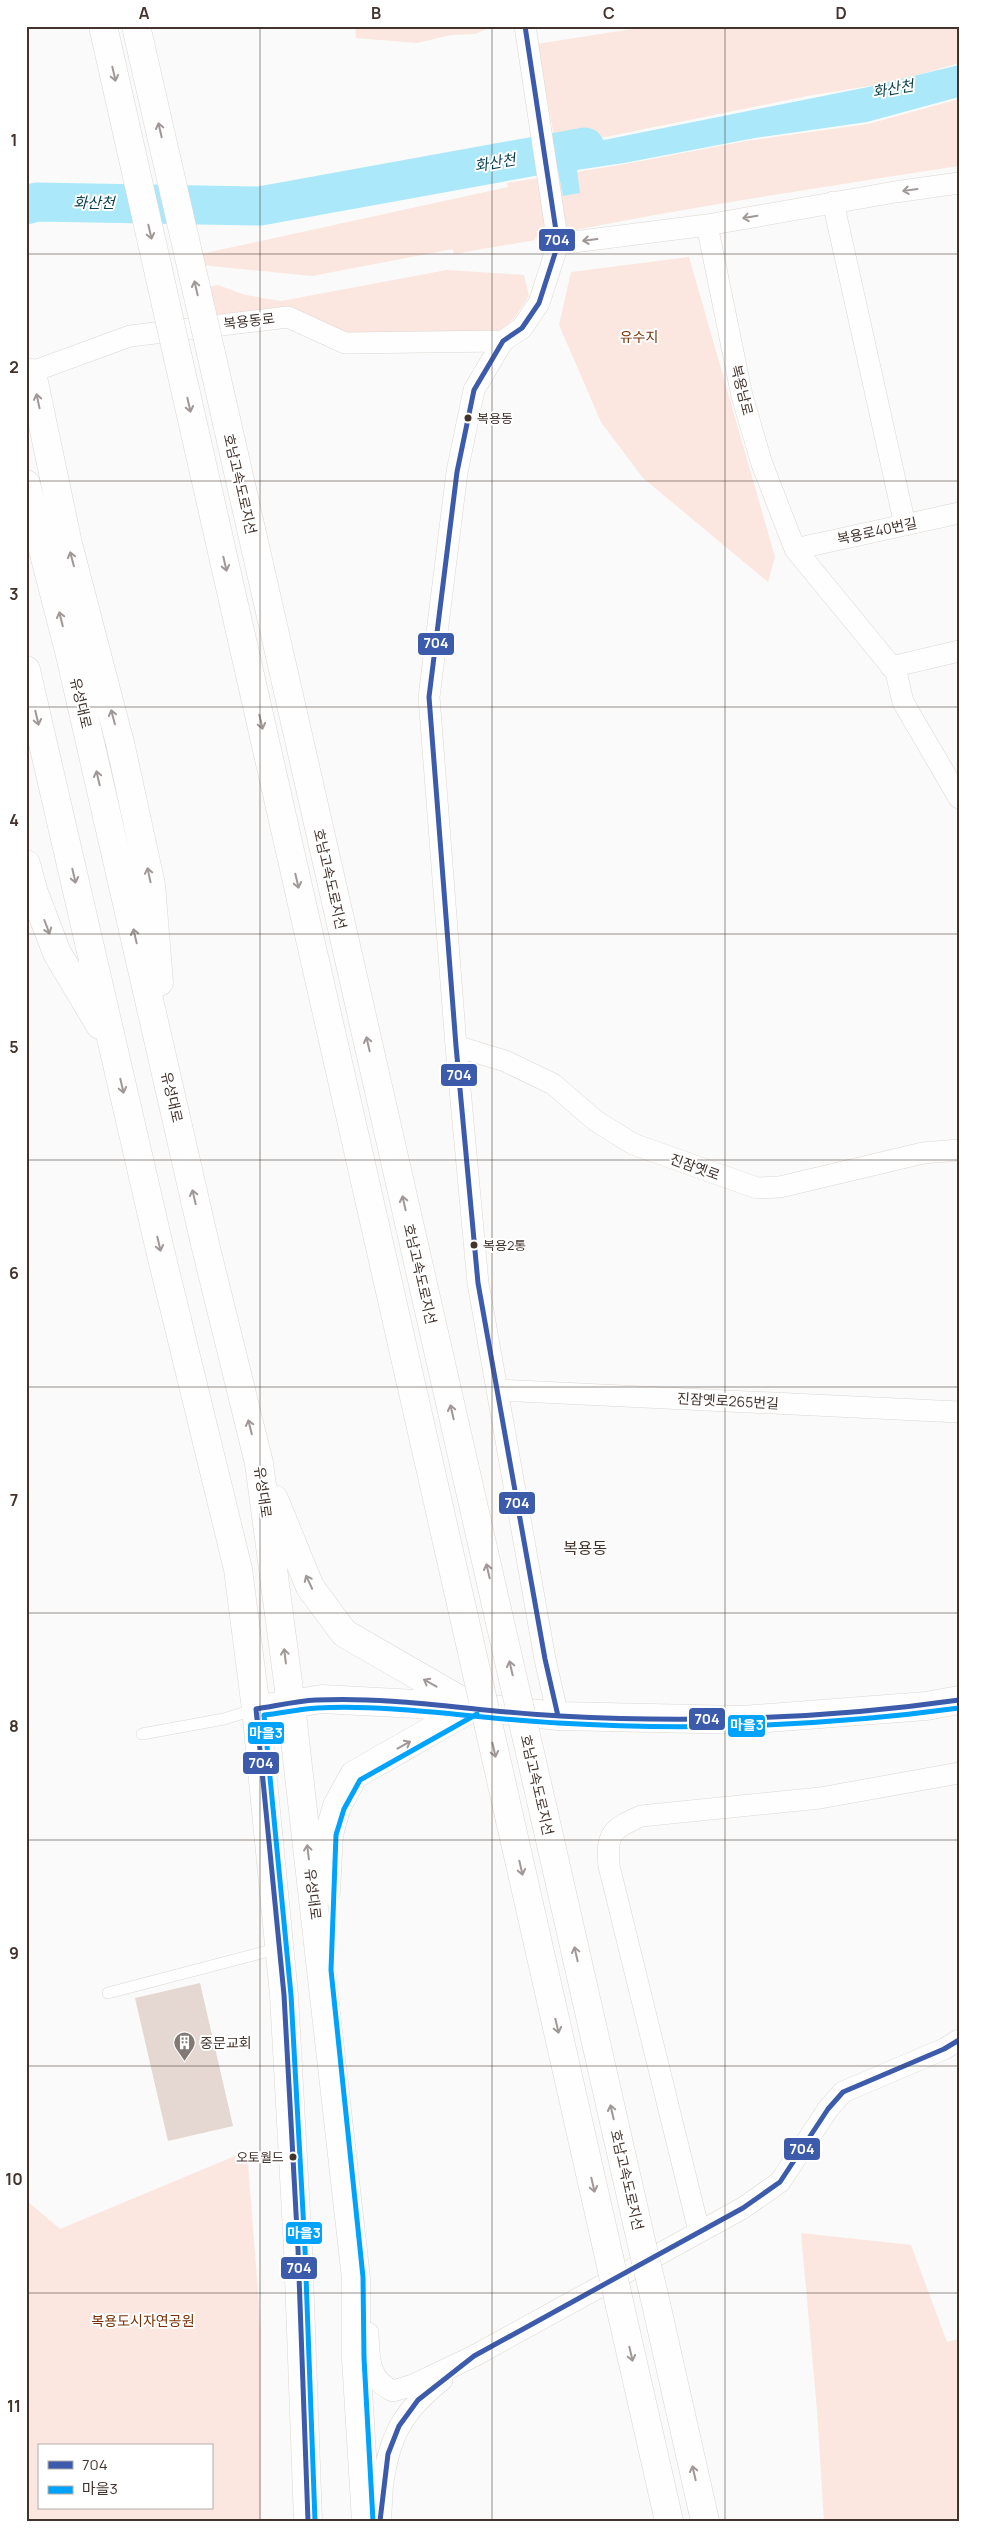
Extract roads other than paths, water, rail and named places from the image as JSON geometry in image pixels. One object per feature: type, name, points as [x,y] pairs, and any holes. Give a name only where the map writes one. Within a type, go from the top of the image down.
[{"type":"main road","points":[[103,26],[669,2521]]},
{"type":"main road","name":"호남고속도로지선","points":[[136,26],[705,2521]]},
{"type":"main road","points":[[29,373],[68,544],[121,747],[151,885],[168,1080]]},
{"type":"main road","name":"유성대로","points":[[26,484],[70,655],[259,1463],[323,1970],[356,2278],[356,2358],[366,2521]]},
{"type":"main road","points":[[26,670],[113,1047],[238,1569],[256,1709],[280,1948],[298,2249],[300,2356],[308,2521]]},
{"type":"main road","points":[[26,864],[34,893],[57,953],[113,1047]]},
{"type":"main road","points":[[259,1463],[310,1587],[344,1633],[473,1707]]},
{"type":"main road","points":[[256,1709],[322,1700],[473,1707],[558,1716],[744,1720],[926,1706],[959,1700]]},
{"type":"main road","points":[[323,1970],[329,1834],[337,1806],[354,1775],[473,1707]]},
{"type":"street","points":[[525,26],[558,238],[539,304],[522,328],[503,341],[474,390],[467,419],[450,520],[429,697],[456,1046],[478,1283],[545,1659],[558,1716]]},
{"type":"street","points":[[558,238],[707,225],[833,202],[959,183]]},
{"type":"street","points":[[833,202],[905,525]]},
{"type":"street","name":"복용남로","points":[[707,225],[742,396],[762,464],[795,549],[896,672],[903,702],[958,798]]},
{"type":"street","name":"복용동로","points":[[29,373],[130,336],[288,317],[345,343],[503,341]]},
{"type":"street","name":"복용로40번길","points":[[795,549],[959,513]]},
{"type":"street","points":[[891,667],[959,651]]},
{"type":"street","name":"진잠옛로","points":[[456,1046],[505,1060],[553,1084],[596,1122],[633,1144],[757,1188],[780,1187],[923,1154],[959,1150]]},
{"type":"street","name":"진잠옛로265번길","points":[[498,1390],[959,1412]]},
{"type":"street","points":[[699,2231],[609,1866],[607,1845],[611,1834],[624,1824],[641,1816],[820,1798],[959,1773]]},
{"type":"street","points":[[356,2278],[368,2322],[369,2357],[381,2386],[393,2391],[413,2385],[474,2356],[743,2208],[780,2182],[828,2109],[843,2092],[944,2049],[959,2040]]},
{"type":"street","points":[[380,2521],[388,2454],[399,2426],[418,2400],[474,2356]]},
{"type":"lane","points":[[142,1734],[224,1719],[256,1709]]},
{"type":"lane","points":[[108,1992],[280,1948]]},
{"type":"water","points":[[959,65],[959,97],[867,122],[755,138],[577,170],[580,193],[563,196],[554,150],[868,87]]},
{"type":"waterway","name":"화산천","points":[[26,205],[37,202],[260,206],[585,147]]},
{"type":"place","name":"복용동","points":[[468,418]]},
{"type":"place","name":"복용2통","points":[[474,1245]]},
{"type":"place","name":"중문교회","points":[[184,2062]]},
{"type":"place","name":"오토월드","points":[[293,2157]]},
{"type":"district","name":"복용동","points":[[585,1548]]},
{"type":"park label","name":"유수지","points":[[639,337]]},
{"type":"park label","name":"복용도시자연공원","points":[[143,2321]]}]
